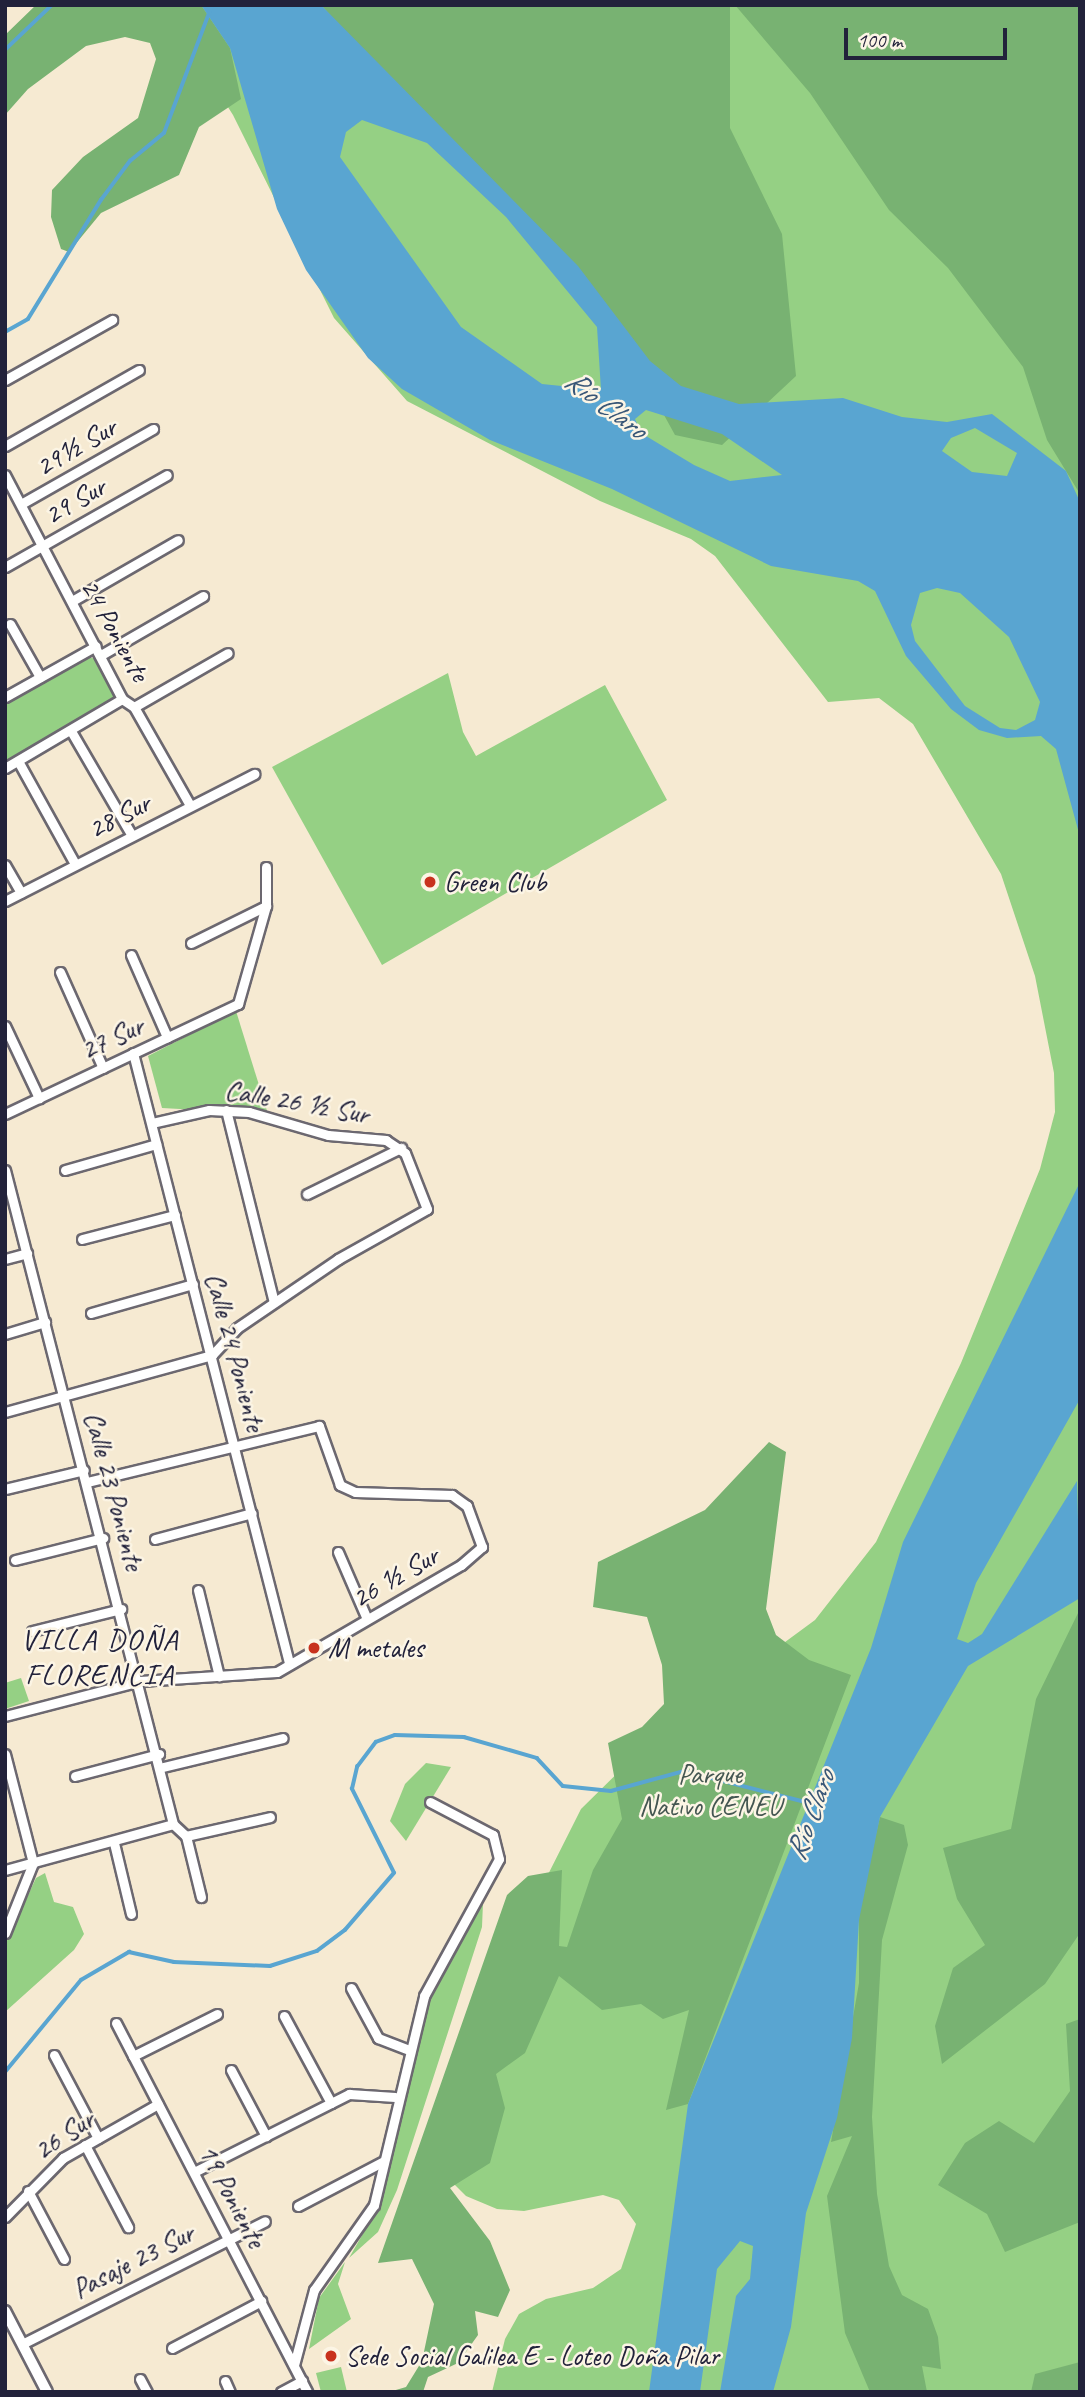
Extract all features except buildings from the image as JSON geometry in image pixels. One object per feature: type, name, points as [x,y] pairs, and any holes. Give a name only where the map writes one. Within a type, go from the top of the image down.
[{"type":"street","points":[[5,380],[112,320]]},
{"type":"street","points":[[5,446],[139,370]]},
{"type":"street","name":"29½ Sur","points":[[21,505],[153,429]]},
{"type":"street","name":"24 Poniente","points":[[5,475],[122,699],[134,707],[190,805]]},
{"type":"street","name":"29 Sur","points":[[5,566],[167,475]]},
{"type":"street","points":[[72,601],[178,540]]},
{"type":"street","points":[[101,655],[202,596]]},
{"type":"street","points":[[10,624],[40,677]]},
{"type":"street","points":[[5,697],[96,646]]},
{"type":"street","points":[[134,707],[228,653]]},
{"type":"street","points":[[5,768],[122,699]]},
{"type":"street","points":[[71,731],[132,836]]},
{"type":"street","points":[[18,761],[75,864]]},
{"type":"street","name":"28 Sur","points":[[5,901],[254,774]]},
{"type":"street","points":[[5,865],[21,893]]},
{"type":"street","points":[[191,943],[266,906],[266,867]]},
{"type":"street","name":"27 Sur","points":[[5,1114],[238,1004],[266,906]]},
{"type":"street","points":[[131,955],[167,1037]]},
{"type":"street","points":[[60,972],[103,1068]]},
{"type":"street","points":[[5,1026],[39,1098]]},
{"type":"street","name":"Calle 24 Poniente","points":[[133,1053],[236,1445],[289,1662]]},
{"type":"street","points":[[226,1110],[274,1302]]},
{"type":"street","name":"Calle 26 ½ Sur","points":[[152,1123],[226,1110],[397,1145]]},
{"type":"street","points":[[65,1170],[156,1144]]},
{"type":"street","points":[[5,1412],[212,1355],[274,1302],[338,1259],[423,1215],[426,1196],[397,1145],[307,1194]]},
{"type":"street","name":"Calle 23 Poniente","points":[[5,1170],[163,1767],[173,1824]]},
{"type":"street","points":[[82,1239],[175,1215]]},
{"type":"street","points":[[5,1259],[27,1253]]},
{"type":"street","points":[[91,1313],[193,1284]]},
{"type":"street","points":[[5,1334],[46,1322]]},
{"type":"street","name":"26 ½ Sur","points":[[5,1716],[140,1681],[277,1672],[289,1662],[367,1619],[481,1547],[467,1506],[452,1495],[355,1492],[340,1485],[319,1426],[236,1445]]},
{"type":"street","points":[[88,1482],[236,1445]]},
{"type":"street","points":[[5,1489],[84,1470]]},
{"type":"street","points":[[155,1539],[253,1513]]},
{"type":"street","points":[[15,1560],[103,1538]]},
{"type":"street","points":[[338,1552],[367,1619]]},
{"type":"street","points":[[198,1590],[219,1675]]},
{"type":"street","points":[[32,1631],[121,1608]]},
{"type":"street","points":[[163,1767],[283,1738]]},
{"type":"street","points":[[5,1754],[10,1793],[33,1863],[5,1933]]},
{"type":"street","points":[[75,1776],[159,1754]]},
{"type":"street","points":[[294,2365],[314,2291],[368,2220],[384,2161],[395,2098],[428,1987],[499,1859],[493,1835],[430,1802]]},
{"type":"street","points":[[186,1836],[270,1817]]},
{"type":"street","points":[[5,1870],[114,1843],[173,1824],[186,1836],[201,1897]]},
{"type":"street","points":[[114,1843],[131,1914]]},
{"type":"street","points":[[351,1988],[378,2038],[410,2050]]},
{"type":"street","points":[[133,2056],[217,2014]]},
{"type":"street","points":[[284,2016],[331,2103]]},
{"type":"street","name":"19 Poniente","points":[[116,2023],[307,2392]]},
{"type":"street","points":[[54,2055],[97,2138]]},
{"type":"street","points":[[231,2070],[266,2136]]},
{"type":"street","points":[[194,2172],[358,2091],[395,2098]]},
{"type":"street","name":"26 Sur","points":[[5,2217],[28,2191],[85,2145],[158,2104]]},
{"type":"street","points":[[85,2145],[128,2227]]},
{"type":"street","points":[[298,2206],[384,2161]]},
{"type":"street","points":[[28,2191],[64,2259]]},
{"type":"street","name":"Pasaje 23 Sur","points":[[22,2344],[265,2221]]},
{"type":"street","points":[[172,2348],[261,2301]]},
{"type":"street","points":[[5,2311],[47,2392]]},
{"type":"street","points":[[140,2379],[147,2392]]},
{"type":"street","points":[[225,2381],[230,2392]]},
{"type":"street","points":[[281,2392],[302,2381]]},
{"type":"green space","points":[[36,5],[201,5],[230,48],[241,99],[199,127],[179,175],[101,213],[69,252],[61,249],[51,217],[52,190],[83,157],[138,118],[156,59],[150,43],[125,37],[86,46],[28,89],[5,115],[5,35]]},
{"type":"green space","points":[[163,5],[949,5],[1080,315],[1080,2392],[492,2392],[505,2339],[519,2314],[546,2299],[593,2288],[621,2269],[636,2224],[619,2200],[603,2195],[524,2211],[497,2209],[466,2196],[447,2177],[506,1958],[581,1809],[649,1742],[815,1620],[876,1542],[961,1363],[1040,1169],[1055,1112],[1054,1073],[1035,976],[1001,874],[913,724],[879,698],[828,702],[715,556],[691,539],[600,501],[407,401],[334,318],[233,115]]},
{"type":"green space","points":[[321,5],[730,5],[730,128],[782,234],[796,376],[722,445],[675,435],[610,317]]},
{"type":"green space","points":[[735,5],[1078,5],[1080,494],[1047,440],[1023,367],[948,268],[889,210],[810,93]]},
{"type":"green space","points":[[87,657],[97,659],[116,692],[112,703],[5,764],[5,705]]},
{"type":"green space","name":"Green Club","points":[[448,673],[463,732],[476,756],[605,685],[667,800],[382,965],[272,767]]},
{"type":"green space","points":[[236,1011],[268,1114],[162,1108],[148,1056]]},
{"type":"green space","name":"Parque Nativo CENEU","points":[[769,1442],[786,1452],[766,1609],[776,1635],[809,1660],[851,1675],[688,2104],[666,2110],[689,2010],[663,2019],[641,2004],[602,2010],[559,1976],[525,2053],[496,2074],[505,2108],[490,2163],[450,2188],[490,2241],[510,2290],[498,2317],[475,2311],[478,2335],[458,2363],[428,2377],[423,2392],[389,2392],[406,2387],[422,2361],[434,2304],[412,2259],[378,2263],[507,1895],[528,1876],[562,1870],[559,1946],[567,1947],[593,1870],[622,1819],[608,1743],[642,1727],[664,1704],[662,1665],[647,1617],[593,1607],[598,1562],[705,1510]]},
{"type":"green space","points":[[1080,1609],[1080,1933],[1045,1984],[942,2064],[935,2026],[953,1968],[985,1945],[957,1899],[943,1848],[1011,1829],[1036,1699]]},
{"type":"green space","points":[[21,1678],[29,1701],[5,1709],[5,1683]]},
{"type":"green space","points":[[426,1763],[451,1767],[406,1841],[390,1821],[405,1784]]},
{"type":"green space","points":[[880,1817],[904,1825],[908,1845],[882,1940],[872,2117],[877,2194],[889,2266],[902,2295],[928,2309],[938,2337],[941,2369],[922,2366],[927,2392],[870,2392],[845,2333],[827,2196],[852,2136],[831,2142],[859,1983],[859,1905]]},
{"type":"green space","points":[[45,1873],[54,1902],[73,1907],[84,1934],[74,1950],[5,2012],[5,1945],[36,1878]]},
{"type":"green space","points":[[483,1903],[482,1927],[397,2190],[378,2232],[349,2258],[380,2204],[423,2008]]},
{"type":"green space","points":[[1080,2019],[1080,2222],[1005,2252],[987,2214],[938,2185],[965,2143],[999,2121],[1034,2143],[1070,2091],[1066,2024]]},
{"type":"green space","points":[[345,2262],[338,2284],[351,2319],[309,2349],[319,2298]]},
{"type":"green space","points":[[1080,2362],[1080,2392],[1031,2392],[1035,2374]]},
{"type":"green space","points":[[341,2367],[347,2392],[321,2392],[316,2373]]},
{"type":"water","name":"Río Claro","points":[[201,5],[321,5],[578,266],[650,361],[681,386],[739,404],[843,398],[902,417],[947,422],[992,414],[1066,471],[1080,502],[1080,837],[1056,749],[1041,736],[1007,738],[979,730],[951,709],[906,656],[875,591],[858,581],[771,566],[612,489],[490,440],[402,389],[368,358],[306,270],[277,209],[230,48]],"holes":[[[362,120],[427,143],[506,217],[597,327],[601,390],[542,384],[461,327],[340,157],[346,132]],[[646,410],[722,434],[782,475],[730,481],[694,465],[641,433],[635,419]],[[975,428],[1017,453],[1007,476],[972,472],[942,451],[951,438]],[[937,588],[960,593],[1009,637],[1040,702],[1035,720],[1016,730],[1000,728],[965,706],[915,641],[911,625],[920,593]]]},
{"type":"water","name":"Río Claro","points":[[1080,1182],[1080,1399],[976,1583],[957,1639],[968,1643],[982,1634],[1077,1481],[1080,1598],[968,1666],[880,1817],[859,1920],[852,2038],[837,2118],[806,2213],[791,2327],[773,2392],[720,2392],[736,2296],[750,2279],[753,2246],[740,2241],[717,2269],[700,2392],[649,2392],[688,2104],[871,1648],[903,1542]]},
{"type":"waterway","points":[[5,50],[52,5]]},
{"type":"waterway","points":[[5,332],[28,319],[101,200],[130,161],[164,133],[212,5]]},
{"type":"waterway","name":"Río Claro","points":[[5,2072],[81,1980],[129,1952],[174,1962],[270,1966],[317,1951],[345,1930],[394,1873],[352,1789],[357,1767],[376,1742],[395,1735],[464,1737],[537,1758],[563,1786],[611,1791],[684,1771],[810,1803]]},
{"type":"place","name":"Green Club","points":[[430,882]]},
{"type":"place","name":"M metales","points":[[314,1648]]},
{"type":"place","name":"Sede Social Galilea E - Loteo Doña Pilar","points":[[331,2356]]},
{"type":"district","name":"VILLA DOÑA FLORENCIA","points":[[100,1656]]}]
